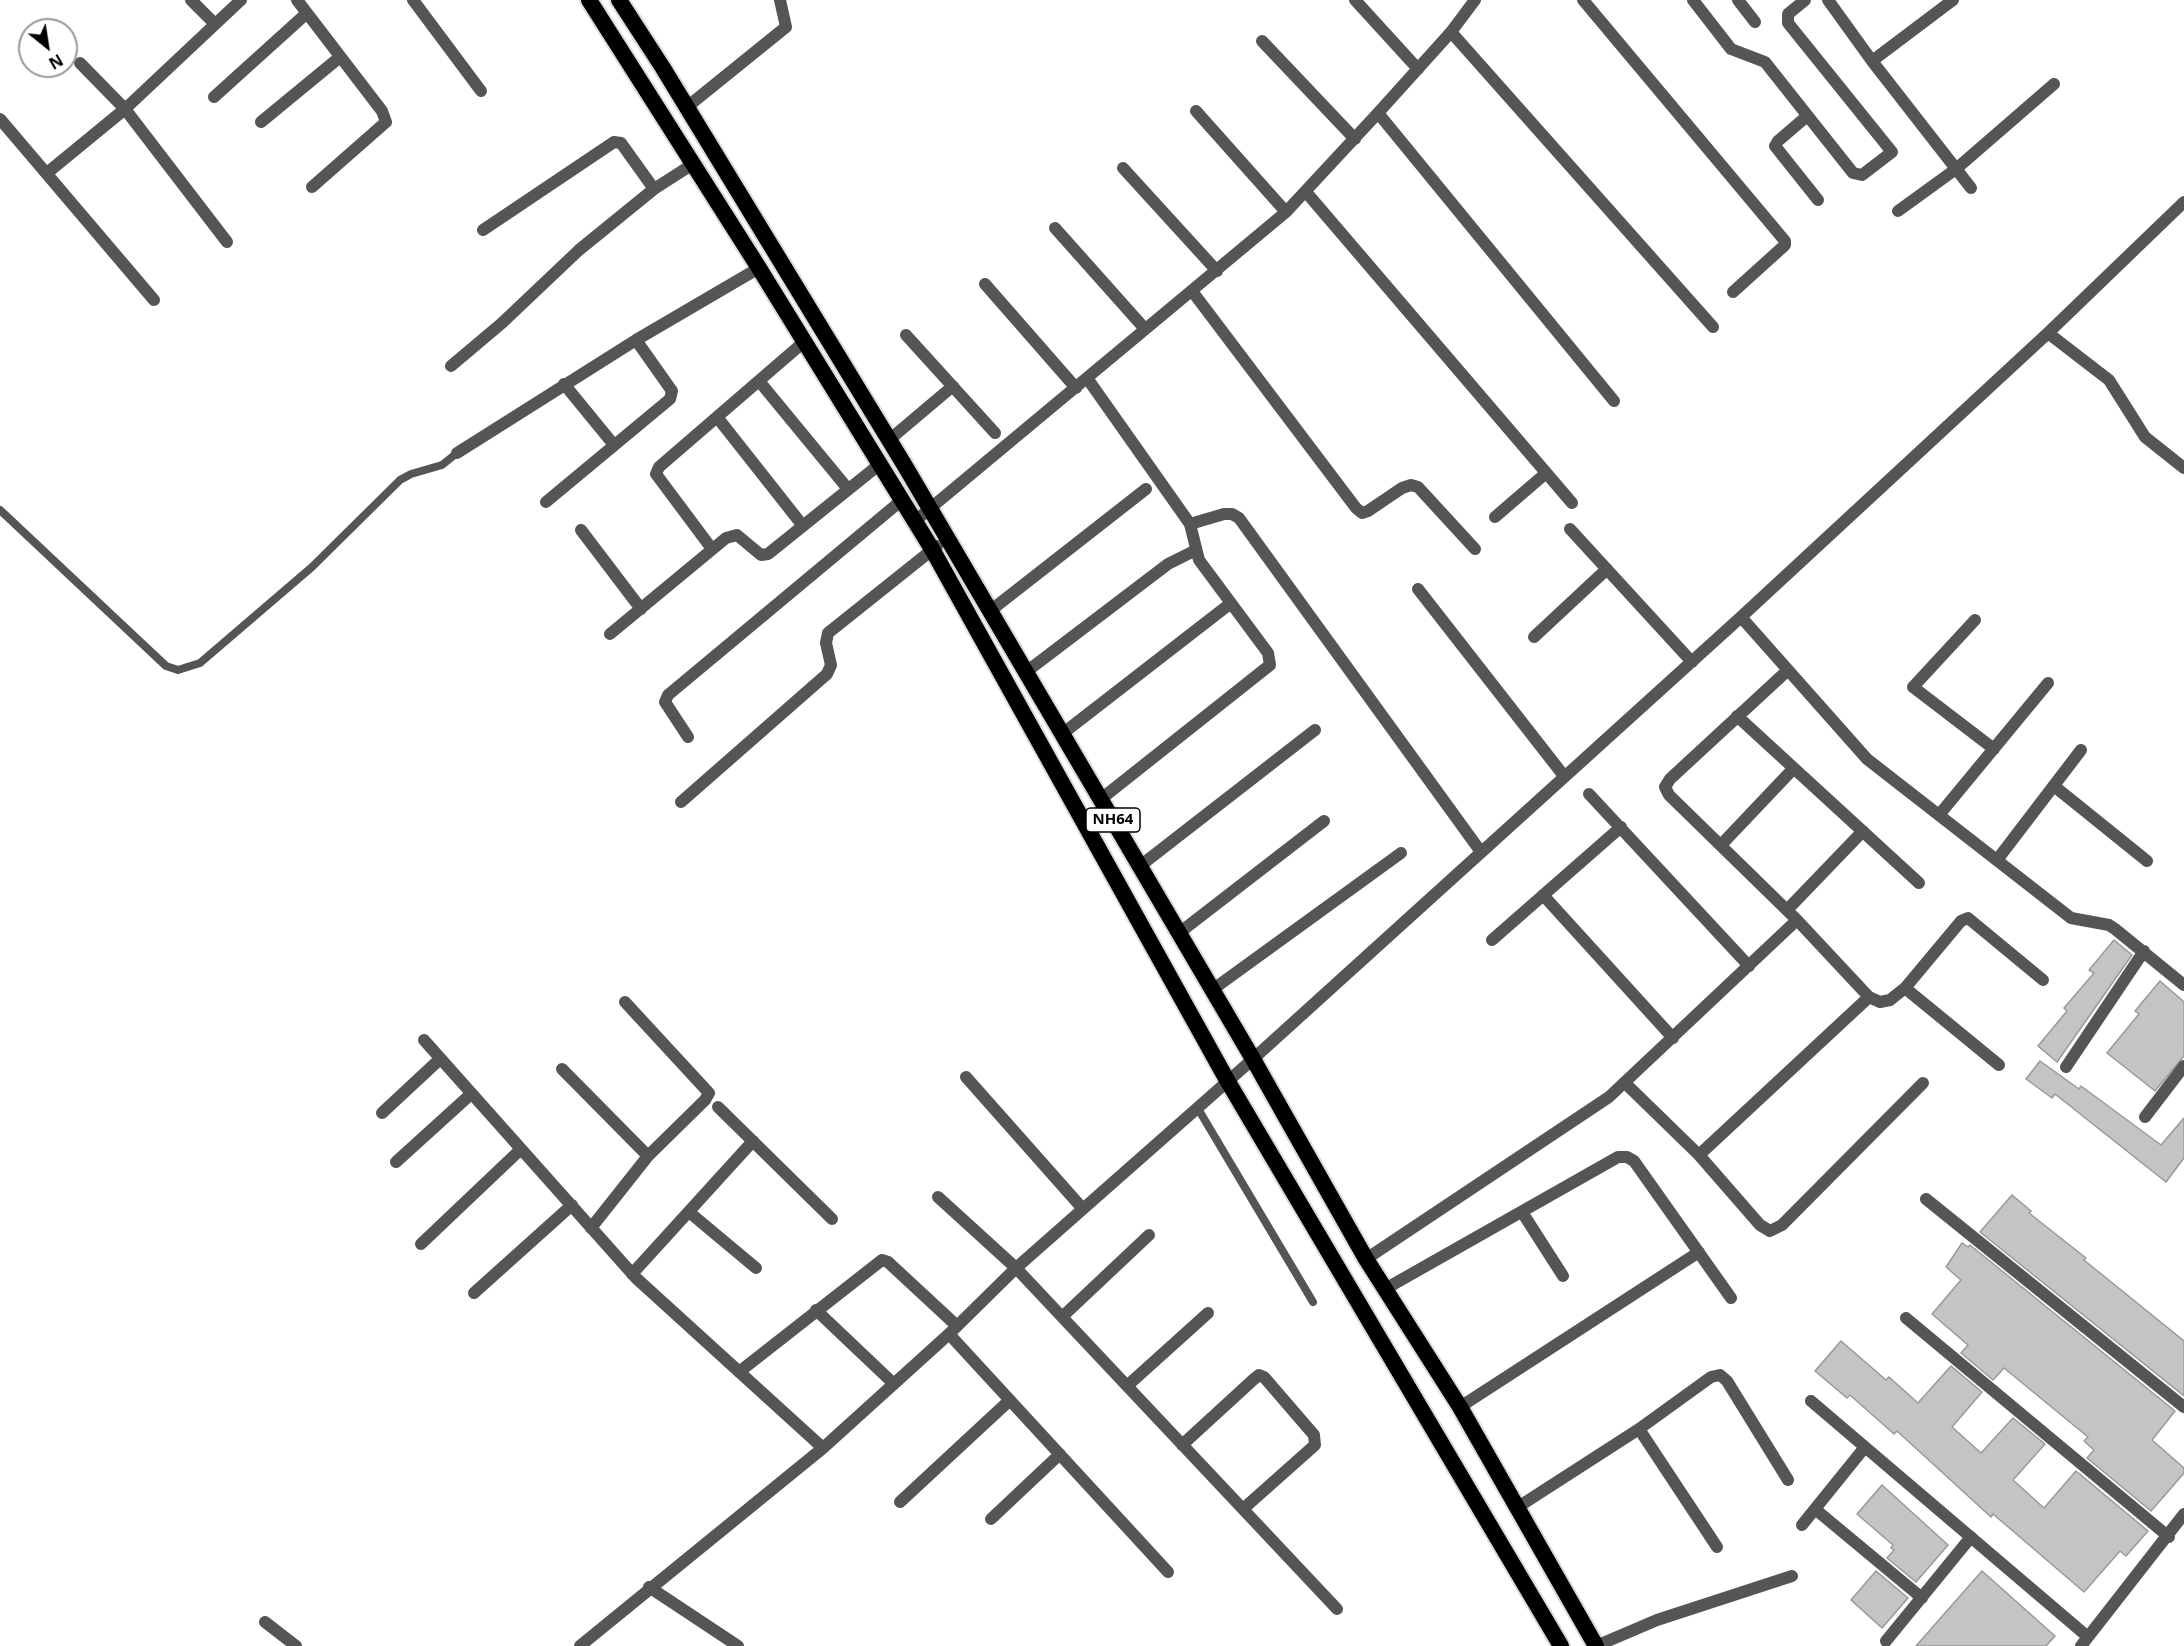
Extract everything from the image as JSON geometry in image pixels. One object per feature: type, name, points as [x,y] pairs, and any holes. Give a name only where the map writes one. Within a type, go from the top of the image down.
[{"type":"highway","name":"NH64","points":[[589,0],[805,341],[932,549],[1227,1080],[1561,1646]]},
{"type":"highway","name":"NH64","points":[[619,0],[687,107],[931,510],[1253,1059],[1366,1259],[1460,1407],[1596,1646]]},
{"type":"street","points":[[191,0],[215,24]]},
{"type":"street","points":[[47,172],[125,109],[241,0]]},
{"type":"street","points":[[297,0],[382,111],[386,122],[312,187]]},
{"type":"street","points":[[413,0],[481,91]]},
{"type":"street","points":[[687,107],[786,27],[780,0]]},
{"type":"street","points":[[1355,0],[1418,69]]},
{"type":"street","points":[[915,521],[1286,212],[1378,114],[1451,32],[1475,0]]},
{"type":"street","points":[[1583,0],[1785,241],[1785,245],[1733,292]]},
{"type":"street","points":[[1693,0],[1731,49],[1765,62],[1806,117],[1856,176],[1862,175],[1892,152],[1788,23],[1788,14],[1805,0]]},
{"type":"street","points":[[1738,0],[1755,22]]},
{"type":"street","points":[[1828,0],[1872,61],[1971,188]]},
{"type":"street","points":[[1872,61],[1953,0]]},
{"type":"street","points":[[214,97],[307,13]]},
{"type":"street","points":[[1451,32],[1713,327]]},
{"type":"street","points":[[1262,41],[1354,140]]},
{"type":"street","points":[[261,122],[340,57]]},
{"type":"street","points":[[80,63],[125,109],[226,242]]},
{"type":"street","points":[[1898,211],[1956,169],[2054,84]]},
{"type":"street","points":[[1196,111],[1286,212]]},
{"type":"street","points":[[1378,114],[1614,401]]},
{"type":"street","points":[[1806,117],[1778,141],[1775,147],[1818,200]]},
{"type":"street","points":[[0,120],[47,172],[154,300]]},
{"type":"street","points":[[483,230],[614,142],[621,144],[654,189]]},
{"type":"street","points":[[451,366],[502,323],[571,257],[654,189],[693,164]]},
{"type":"street","points":[[1123,168],[1217,271]]},
{"type":"street","points":[[1306,192],[1572,503]]},
{"type":"street","points":[[580,1646],[649,1587],[823,1448],[953,1330],[1016,1268],[1253,1059],[1692,662],[2048,333],[2184,202]]},
{"type":"street","points":[[1055,228],[1145,329]]},
{"type":"street","points":[[457,453],[564,384],[759,268]]},
{"type":"street","points":[[986,284],[1076,388]]},
{"type":"street","points":[[1192,291],[1356,508],[1362,513],[1368,511],[1402,488],[1411,485],[1418,487],[1475,549]]},
{"type":"street","points":[[2048,333],[2109,380],[2145,437],[2184,468]]},
{"type":"street","points":[[906,335],[995,433]]},
{"type":"street","points":[[546,502],[670,399],[672,391],[636,340]]},
{"type":"street","points":[[712,549],[656,474],[659,467],[805,341]]},
{"type":"street","points":[[1088,378],[1190,524],[1199,560],[1268,653],[1270,665],[1101,799]]},
{"type":"street","points":[[759,381],[848,489]]},
{"type":"street","points":[[564,384],[614,445]]},
{"type":"street","points":[[889,440],[953,386]]},
{"type":"street","points":[[717,417],[803,526]]},
{"type":"street","points":[[610,634],[726,538],[737,535],[761,555],[768,554],[880,464]]},
{"type":"street","points":[[1495,517],[1545,474]]},
{"type":"street","points":[[990,611],[1146,489]]},
{"type":"street","points":[[688,737],[665,702],[668,695],[902,500]]},
{"type":"street","points":[[1190,524],[1224,514],[1239,518],[1481,852]]},
{"type":"street","points":[[1570,529],[1692,662]]},
{"type":"street","points":[[581,530],[641,609]]},
{"type":"street","points":[[681,802],[827,674],[831,665],[826,643],[828,633],[932,549],[948,539]]},
{"type":"street","points":[[1026,672],[1167,564],[1196,550]]},
{"type":"street","points":[[1534,637],[1607,569]]},
{"type":"street","points":[[1418,590],[1564,776]]},
{"type":"street","points":[[1062,734],[1231,603]]},
{"type":"street","points":[[1741,617],[1857,749],[2071,918],[2109,924],[2184,985]]},
{"type":"street","points":[[1975,620],[1912,687],[1994,749]]},
{"type":"street","points":[[1788,670],[1670,779],[1665,787],[1669,795],[1797,920],[1869,997],[1880,1002],[1890,1000],[1905,988],[1961,921],[1968,918],[1976,922],[2043,980]]},
{"type":"street","points":[[1939,815],[2048,683]]},
{"type":"street","points":[[1737,716],[1919,884]]},
{"type":"street","points":[[1140,866],[1315,730]]},
{"type":"street","points":[[1997,860],[2081,750]]},
{"type":"street","points":[[1721,845],[1794,768]]},
{"type":"street","points":[[2054,786],[2147,861]]},
{"type":"street","points":[[1589,794],[1749,966]]},
{"type":"street","points":[[1179,933],[1324,821]]},
{"type":"street","points":[[1492,940],[1621,827]]},
{"type":"street","points":[[1787,910],[1863,831]]},
{"type":"street","points":[[1212,990],[1401,853]]},
{"type":"street","points":[[1543,895],[1673,1038]]},
{"type":"street","points":[[1366,1259],[1609,1097],[1797,920]]},
{"type":"street","points":[[2066,1067],[2144,951]]},
{"type":"street","points":[[1905,988],[1999,1065]]},
{"type":"street","points":[[1699,1155],[1869,997]]},
{"type":"street","points":[[591,1228],[648,1156],[705,1100],[708,1093],[625,1002]]},
{"type":"street","points":[[423,1040],[632,1274],[823,1448]]},
{"type":"street","points":[[382,1113],[440,1059]]},
{"type":"street","points":[[2145,1118],[2184,1066]]},
{"type":"street","points":[[562,1069],[648,1156]]},
{"type":"street","points":[[966,1077],[1083,1209]]},
{"type":"street","points":[[1625,1083],[1699,1155],[1760,1225],[1770,1230],[1782,1225],[1923,1083]]},
{"type":"street","points":[[396,1162],[471,1094]]},
{"type":"street","points":[[718,1107],[832,1219]]},
{"type":"street","points":[[632,1274],[753,1142]]},
{"type":"street","points":[[421,1244],[520,1150]]},
{"type":"street","points":[[1385,1289],[1618,1157],[1627,1157],[1634,1161],[1731,1298]]},
{"type":"street","points":[[938,1197],[1016,1268],[1337,1609]]},
{"type":"street","points":[[1926,1199],[2184,1407]]},
{"type":"street","points":[[474,1293],[572,1205]]},
{"type":"street","points":[[689,1212],[756,1268]]},
{"type":"street","points":[[1522,1212],[1563,1276]]},
{"type":"street","points":[[1062,1317],[1149,1235]]},
{"type":"street","points":[[1460,1407],[1699,1252]]},
{"type":"street","points":[[739,1372],[882,1260],[888,1262],[953,1330],[1010,1400],[1168,1572]]},
{"type":"street","points":[[816,1310],[894,1384]]},
{"type":"street","points":[[1127,1386],[1208,1313]]},
{"type":"street","points":[[1906,1318],[2169,1537]]},
{"type":"street","points":[[1518,1507],[1639,1429],[1712,1377],[1720,1374],[1727,1381],[1788,1480]]},
{"type":"street","points":[[1182,1444],[1254,1378],[1259,1375],[1264,1377],[1314,1435],[1315,1445],[1243,1509]]},
{"type":"street","points":[[900,1502],[1010,1400]]},
{"type":"street","points":[[1811,1401],[1971,1537],[2084,1641],[2169,1537],[2184,1514]]},
{"type":"street","points":[[1639,1429],[1717,1547]]},
{"type":"street","points":[[1802,1525],[1865,1447]]},
{"type":"street","points":[[991,1519],[1060,1454]]},
{"type":"street","points":[[1815,1509],[1922,1598]]},
{"type":"street","points":[[1886,1641],[1971,1537]]},
{"type":"street","points":[[1596,1646],[1657,1620],[1792,1576]]},
{"type":"street","points":[[649,1587],[738,1646]]},
{"type":"street","points":[[265,1622],[296,1646]]},
{"type":"lane","points":[[0,510],[166,666],[178,670],[200,663],[312,567],[400,480],[411,474],[442,465],[457,453]]},
{"type":"lane","points":[[1197,1107],[1313,1302]]},
{"type":"building","points":[[2114,940],[2132,955],[2057,1062],[2038,1046],[2067,1011],[2064,1008],[2094,973],[2089,970]]},
{"type":"building","points":[[2160,981],[2184,1002],[2184,1056],[2155,1091],[2107,1053],[2139,1014],[2135,1011]]},
{"type":"building","points":[[2040,1061],[2079,1089],[2081,1086],[2161,1145],[2184,1118],[2184,1158],[2166,1182],[2055,1094],[2052,1098],[2026,1079]]},
{"type":"building","points":[[2012,1195],[2031,1211],[2029,1213],[2086,1258],[2084,1260],[2184,1341],[2184,1396],[1980,1232]]},
{"type":"building","points":[[1962,1243],[1968,1247],[1970,1245],[2175,1411],[2152,1440],[2184,1468],[2184,1473],[2151,1511],[2087,1458],[2094,1450],[2084,1441],[2088,1437],[2004,1368],[1993,1380],[1961,1353],[1968,1345],[1932,1314],[1961,1280],[1946,1267]]},
{"type":"building","points":[[1841,1341],[1886,1380],[1889,1377],[1918,1403],[1951,1366],[1982,1392],[1952,1427],[1981,1453],[2013,1418],[2045,1444],[2013,1480],[2044,1508],[2076,1471],[2148,1531],[2126,1556],[2120,1551],[2084,1592],[1993,1514],[1991,1517],[1897,1431],[1894,1434],[1850,1395],[1847,1398],[1815,1371]]},
{"type":"building","points":[[1882,1485],[1948,1545],[1916,1582],[1887,1558],[1894,1550],[1891,1548],[1893,1545],[1857,1514]]},
{"type":"building","points":[[1876,1571],[1908,1598],[1882,1628],[1851,1600]]},
{"type":"building","points":[[1982,1571],[2055,1636],[2046,1646],[1916,1646]]}]
